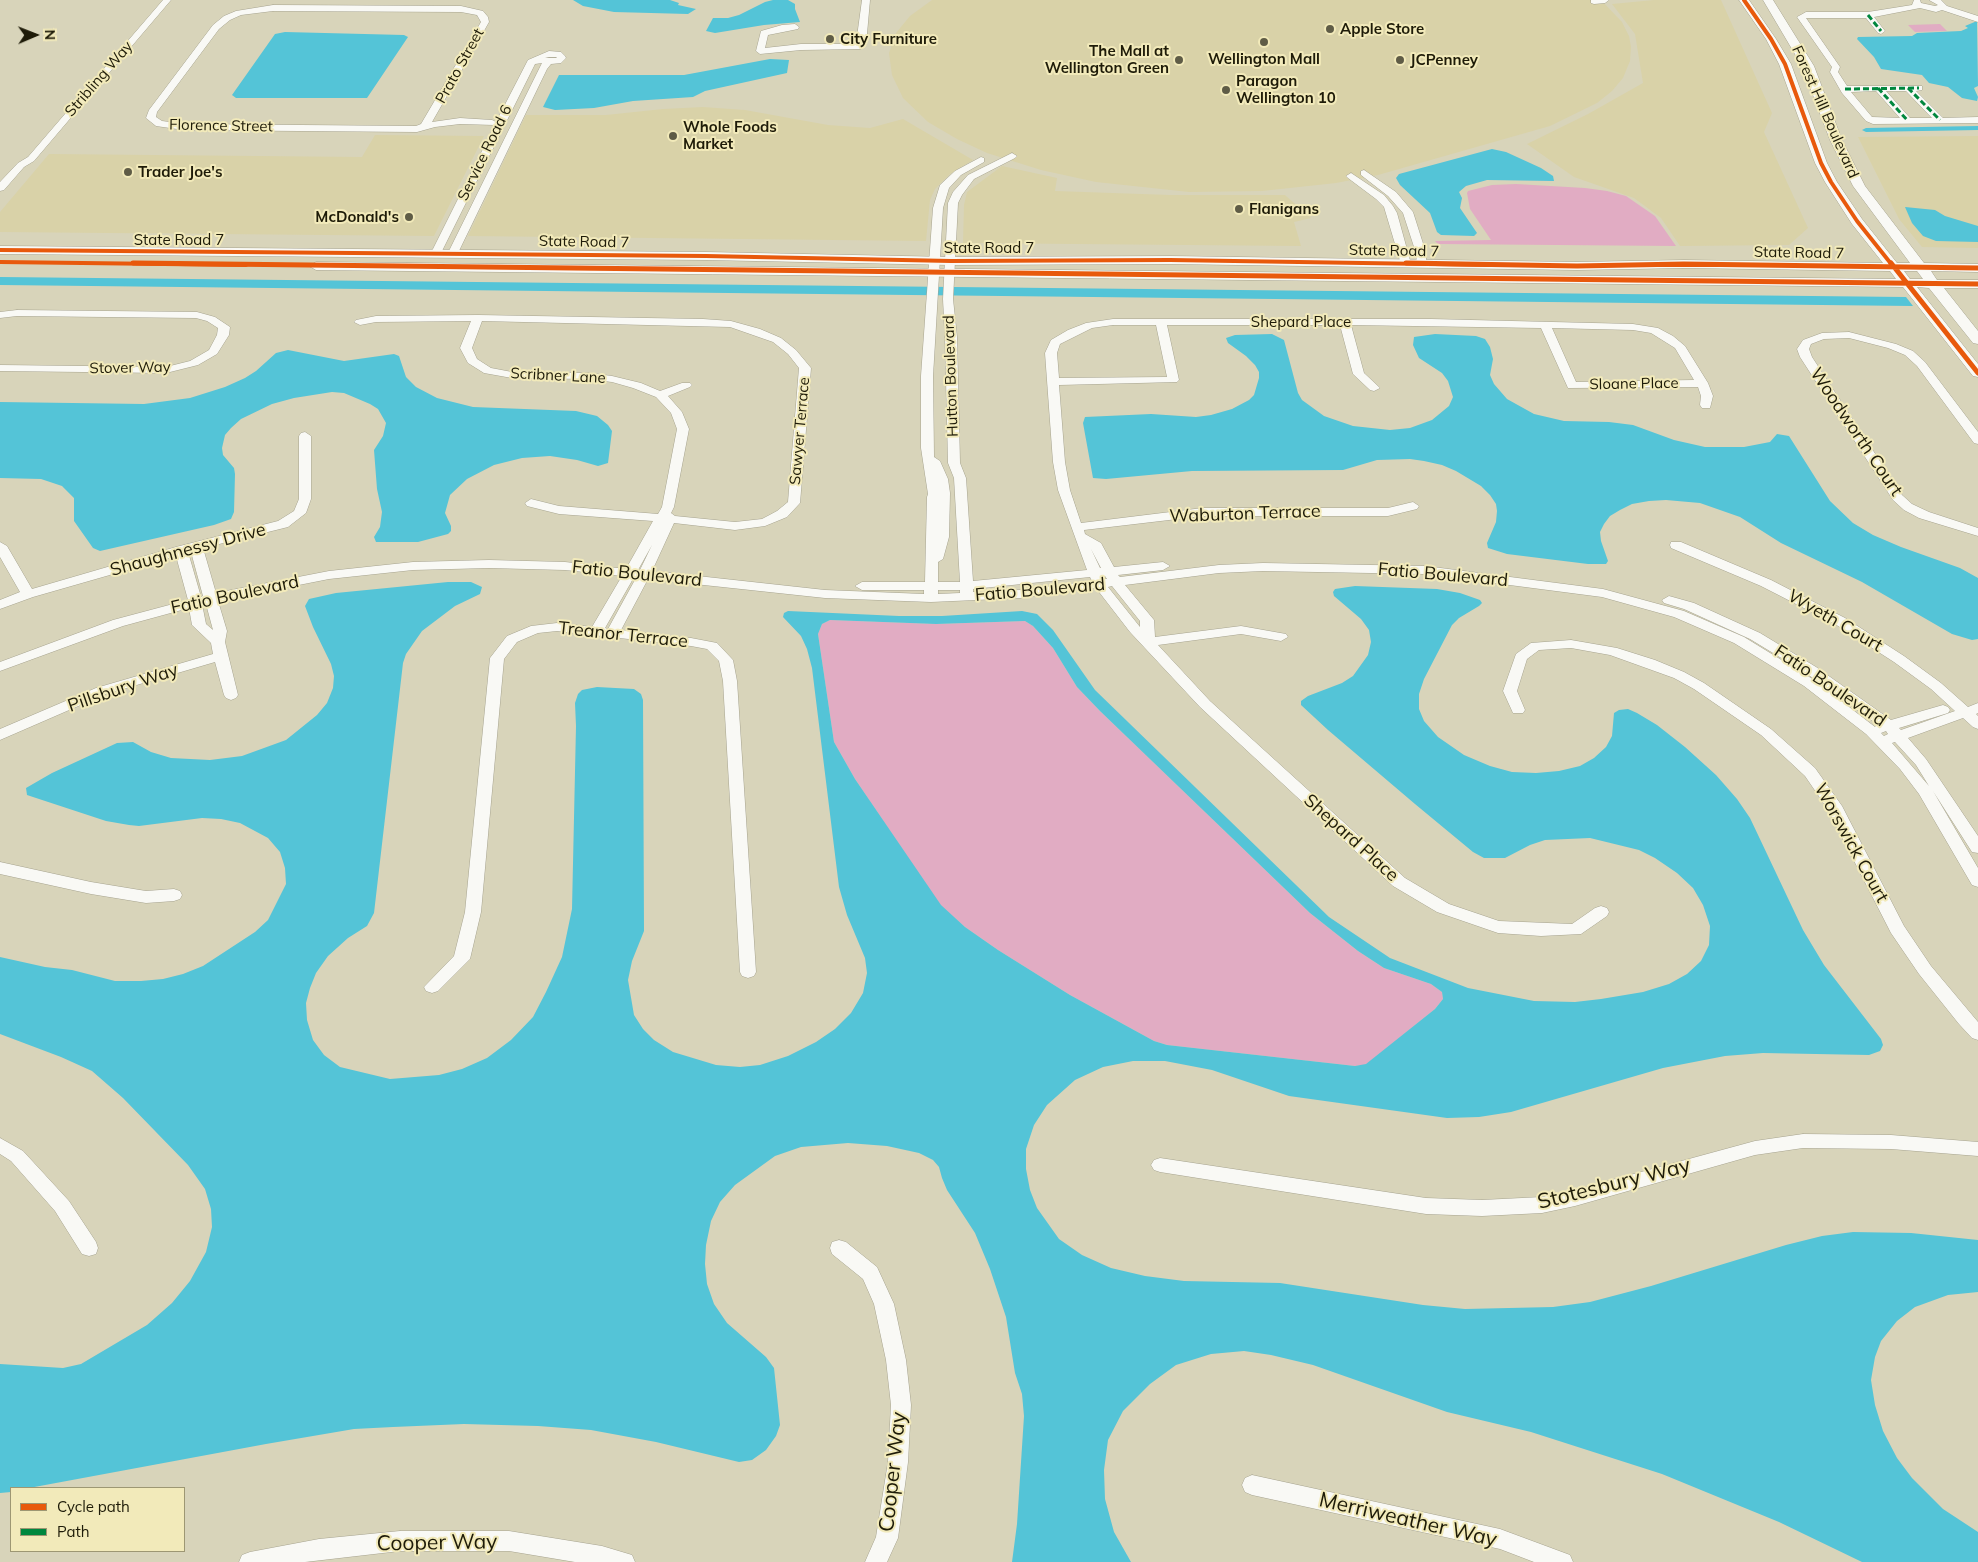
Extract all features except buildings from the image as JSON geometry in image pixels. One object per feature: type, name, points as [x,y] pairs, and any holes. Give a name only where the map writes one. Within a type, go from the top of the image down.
[{"type":"main road","name":"Forest Hill Boulevard","points":[[1744,0],[1777,49],[1808,125],[1821,163],[1831,182],[1857,221],[1892,267],[1978,373]]},
{"type":"main road","name":"Forest Hill Boulevard","points":[[1768,0],[1808,66],[1836,140],[1859,186],[1978,340]]},
{"type":"main road","points":[[1808,125],[1827,138],[1836,140]]},
{"type":"main road","name":"State Road 7","points":[[0,250],[453,253],[933,273]]},
{"type":"main road","points":[[236,265],[318,259],[421,259],[453,253]]},
{"type":"main road","name":"State Road 7","points":[[0,262],[933,273],[1170,260],[1577,266],[1684,264],[1978,268]]},
{"type":"main road","points":[[1341,277],[1393,274],[1405,272],[1422,264]]},
{"type":"main road","points":[[1430,278],[1430,273],[1445,269],[1540,270],[1577,266]]},
{"type":"main road","name":"State Road 7","points":[[950,272],[1978,284]]},
{"type":"street","name":"Stribling Way","points":[[0,188],[14,172],[31,159],[168,0]]},
{"type":"street","points":[[795,27],[764,33],[760,51],[801,47],[862,45],[866,0]]},
{"type":"street","points":[[1594,1],[1605,0]]},
{"type":"street","points":[[1933,0],[1941,3],[1942,7]]},
{"type":"street","points":[[1978,19],[1942,7],[1932,9],[1916,2],[1868,15],[1806,14],[1801,17],[1836,68],[1834,72],[1845,89],[1869,119],[1873,121],[1978,120]]},
{"type":"street","name":"Florence Street","points":[[325,4],[255,9],[227,18],[216,27],[152,112],[152,118],[159,124],[184,127],[417,129],[425,126],[432,129],[459,128],[496,123]]},
{"type":"street","name":"Prato Street","points":[[325,4],[460,9],[472,10],[484,17],[485,22],[425,126]]},
{"type":"street","points":[[1868,15],[1881,30]]},
{"type":"street","name":"Service Road 6","points":[[436,253],[496,123],[531,62],[544,61],[539,76],[453,253]]},
{"type":"street","points":[[1878,88],[1908,121]]},
{"type":"street","points":[[1908,88],[1940,120]]},
{"type":"street","points":[[1845,89],[1919,88]]},
{"type":"street","name":"Hutton Boulevard","points":[[931,570],[943,537],[938,495],[927,448],[927,376],[938,208],[944,186],[958,174],[1000,151]]},
{"type":"street","name":"Hutton Boulevard","points":[[966,592],[960,478],[954,463],[951,337],[948,299],[953,203],[957,194],[971,178],[1012,156]]},
{"type":"street","name":"Stribling Way","points":[[0,199],[29,165],[31,159]]},
{"type":"street","points":[[1364,173],[1392,194],[1408,212],[1422,254],[1422,264]]},
{"type":"street","points":[[1351,176],[1380,197],[1388,206],[1392,213],[1406,264]]},
{"type":"street","name":"Stover Way","points":[[0,315],[17,313],[197,315],[211,319],[224,327],[223,335],[213,352],[194,363],[166,370],[0,368]]},
{"type":"street","name":"Sawyer Terrace","points":[[360,322],[376,319],[478,318],[731,324],[756,331],[777,340],[792,352],[805,368],[794,503],[782,514],[765,522],[734,526],[666,514],[559,510],[531,503]]},
{"type":"street","name":"Scribner Lane","points":[[478,318],[466,348],[472,361],[488,371],[512,375],[588,376],[612,379],[637,385],[660,395],[676,412],[683,429],[657,550],[614,632]]},
{"type":"street","name":"Shepard Place","points":[[1601,912],[1576,930],[1541,930],[1498,927],[1444,908],[1399,882],[1205,704],[1135,629],[1082,543],[1064,490],[1052,382],[1051,353],[1055,342],[1072,332],[1090,325],[1113,322],[1431,322],[1633,327],[1654,330],[1679,346],[1702,383],[1707,396],[1706,405]]},
{"type":"street","points":[[1345,322],[1359,374],[1374,388]]},
{"type":"street","points":[[1052,382],[1174,380],[1161,323]]},
{"type":"street","name":"Sloane Place","points":[[1545,325],[1572,386],[1702,383]]},
{"type":"street","name":"Woodworth Court","points":[[1978,440],[1921,364],[1909,353],[1892,346],[1849,335],[1822,336],[1807,342],[1804,349],[1806,357],[1897,497],[1908,507],[1924,515],[1978,532]]},
{"type":"street","points":[[660,395],[686,385]]},
{"type":"street","name":"Shaughnessy Drive","points":[[0,605],[28,594],[196,546],[283,524],[300,513],[305,499],[305,436]]},
{"type":"street","name":"Hutton Boulevard","points":[[927,448],[942,479],[938,495],[931,570],[931,592]]},
{"type":"street","points":[[942,479],[960,478]]},
{"type":"street","name":"Waburton Terrace","points":[[1079,532],[1203,512],[1388,512],[1414,506]]},
{"type":"street","name":"Scribner Lane","points":[[597,630],[631,569],[666,514]]},
{"type":"street","points":[[943,537],[964,536]]},
{"type":"street","name":"Wyeth Court","points":[[1676,545],[1766,583],[1812,605],[1899,659],[1971,710],[1978,724]]},
{"type":"street","points":[[0,546],[28,594]]},
{"type":"street","points":[[196,546],[220,631],[218,642],[220,656],[231,695]]},
{"type":"street","points":[[182,550],[199,625],[218,642]]},
{"type":"street","name":"Fatio Boulevard","points":[[0,658],[112,616],[210,594],[328,575],[413,566],[489,564],[631,569],[824,594],[931,592],[1020,594],[1231,558],[1333,558],[1423,561],[1578,578],[1628,588],[1689,606],[1755,636],[1812,670],[1894,731],[1921,762],[1978,848]]},
{"type":"street","name":"Fatio Boulevard","points":[[1105,578],[1263,567],[1393,568],[1474,576],[1603,593],[1679,614],[1738,640],[1809,683],[1876,736],[1926,791],[1978,881]]},
{"type":"street","name":"Fatio Boulevard","points":[[0,668],[118,623],[194,598]]},
{"type":"street","name":"Treanor Terrace","points":[[432,987],[462,959],[473,912],[497,658],[512,639],[536,629],[557,627],[692,642],[712,646],[726,660],[730,680],[748,972]]},
{"type":"street","points":[[1148,642],[1240,630],[1281,637]]},
{"type":"street","name":"Worswick Court","points":[[1518,710],[1510,691],[1521,657],[1536,646],[1571,644],[1612,651],[1657,666],[1699,686],[1760,727],[1810,772],[1834,806],[1897,929],[1925,970],[1978,1033]]},
{"type":"street","name":"Pillsbury Way","points":[[0,735],[101,691],[220,656]]},
{"type":"street","points":[[1876,736],[1971,710]]},
{"type":"street","points":[[0,868],[90,888],[146,897],[174,895]]},
{"type":"street","name":"Stotesbury Way","points":[[1160,1165],[1426,1206],[1482,1208],[1542,1205],[1575,1198],[1755,1148],[1803,1141],[1892,1142],[1978,1149]]},
{"type":"street","points":[[0,1145],[17,1156],[57,1200],[89,1248]]},
{"type":"street","name":"Cooper Way","points":[[839,1248],[870,1274],[884,1304],[896,1360],[901,1404],[898,1462],[887,1538],[876,1562]]},
{"type":"street","name":"Merriweather Way","points":[[1252,1485],[1500,1539],[1562,1562]]},
{"type":"street","name":"Cooper Way","points":[[250,1562],[319,1549],[400,1541],[509,1541],[602,1556],[624,1562]]},
{"type":"shaded area","name":"The Mall at Wellington Green","points":[[932,0],[1601,0],[1622,22],[1629,36],[1631,47],[1630,61],[1623,78],[1612,91],[1597,103],[1550,126],[1378,175],[1336,183],[1262,191],[1189,192],[1096,182],[1041,170],[987,153],[957,139],[928,122],[903,98],[892,75],[889,53],[896,33],[910,16]]},
{"type":"shaded area","points":[[1654,0],[1721,0],[1772,113],[1764,132],[1808,228],[1789,245],[1680,246],[1661,218],[1634,198],[1574,177],[1527,144],[1588,114],[1643,83],[1635,34],[1612,4]]},
{"type":"shaded area","points":[[1940,24],[1947,31],[1915,32],[1908,25]]},
{"type":"shaded area","points":[[703,107],[745,110],[828,125],[870,128],[903,119],[973,160],[950,174],[935,189],[930,200],[926,241],[468,236],[526,115],[606,115]]},
{"type":"shaded area","points":[[375,135],[484,136],[434,236],[0,232],[0,212],[49,154],[362,157]]},
{"type":"shaded area","points":[[1978,136],[1978,248],[1922,247],[1899,219],[1858,137]]},
{"type":"shaded area","points":[[1002,166],[1057,178],[1055,191],[1170,195],[1285,195],[1311,218],[1294,222],[1301,246],[963,243],[964,205],[967,192]]},
{"type":"shaded area","points":[[1516,184],[1585,188],[1626,196],[1655,216],[1676,246],[1438,244],[1435,241],[1491,240],[1470,209],[1467,193],[1468,191],[1492,185]]},
{"type":"shaded area","points":[[830,620],[936,624],[1025,621],[1033,626],[1053,648],[1077,687],[1100,711],[1310,913],[1358,951],[1384,968],[1431,984],[1442,992],[1443,999],[1435,1009],[1366,1065],[1355,1066],[1167,1045],[1154,1041],[1070,995],[998,950],[965,927],[940,905],[855,779],[834,742],[818,634],[822,624]]},
{"type":"water","points":[[573,0],[670,0],[679,3],[678,5],[696,9],[688,14],[614,12],[583,6]]},
{"type":"water","points":[[773,0],[788,0],[795,4],[800,22],[764,25],[715,33],[706,31],[713,18],[728,18],[739,15]]},
{"type":"water","points":[[1977,21],[1978,86],[1974,88],[1978,97],[1977,101],[1962,98],[1948,87],[1929,83],[1922,75],[1881,69],[1874,57],[1857,39],[1858,37],[1912,36],[1917,33],[1961,31],[1968,28],[1965,26]]},
{"type":"water","points":[[285,32],[404,35],[408,37],[367,98],[236,98],[232,95],[275,34]]},
{"type":"water","points":[[770,59],[789,60],[787,73],[705,91],[693,97],[633,101],[594,108],[555,110],[543,107],[559,75],[684,75]]},
{"type":"water","points":[[1492,149],[1506,152],[1541,168],[1553,176],[1554,181],[1487,180],[1466,186],[1459,192],[1462,198],[1460,208],[1477,233],[1474,236],[1441,235],[1437,232],[1430,213],[1400,185],[1396,178],[1399,174]]},
{"type":"water","points":[[1905,207],[1935,210],[1945,216],[1978,226],[1978,242],[1936,241],[1923,236],[1912,223]]},
{"type":"water","points":[[0,277],[1906,297],[1913,306],[0,285]]},
{"type":"water","points":[[1272,334],[1284,340],[1298,393],[1302,400],[1324,416],[1353,426],[1390,430],[1410,428],[1432,420],[1449,406],[1453,397],[1448,381],[1442,373],[1419,358],[1413,345],[1414,337],[1435,334],[1476,336],[1485,339],[1490,347],[1493,359],[1490,375],[1494,384],[1507,399],[1534,414],[1564,421],[1609,422],[1633,425],[1674,440],[1705,447],[1744,447],[1770,442],[1777,434],[1789,436],[1830,501],[1853,523],[1873,535],[1960,568],[1978,578],[1978,639],[1972,640],[1952,634],[1862,582],[1781,543],[1740,517],[1700,503],[1666,500],[1649,501],[1632,504],[1620,510],[1610,516],[1600,532],[1608,561],[1606,564],[1588,564],[1507,554],[1488,548],[1487,543],[1496,522],[1497,511],[1496,504],[1490,495],[1481,486],[1456,471],[1442,465],[1424,461],[1410,459],[1377,460],[1343,470],[1192,471],[1106,479],[1093,478],[1083,423],[1085,417],[1151,414],[1196,417],[1232,409],[1249,400],[1254,395],[1259,372],[1246,356],[1228,343],[1226,338],[1235,335]]},
{"type":"water","points":[[288,350],[344,361],[394,354],[399,356],[406,377],[416,387],[437,398],[473,407],[576,411],[597,416],[612,431],[608,463],[598,466],[577,460],[550,456],[522,458],[494,465],[467,479],[450,495],[445,513],[451,526],[451,531],[448,534],[418,542],[376,542],[374,537],[380,527],[382,512],[377,489],[374,450],[383,436],[386,423],[378,409],[370,404],[344,393],[332,392],[294,398],[272,404],[241,419],[231,428],[225,435],[222,448],[223,455],[234,468],[234,512],[231,519],[214,525],[100,551],[93,548],[74,521],[74,498],[62,486],[41,479],[0,478],[0,402],[144,404],[190,398],[225,387],[245,378],[276,353]]},
{"type":"water","points":[[448,582],[471,582],[482,587],[480,594],[455,606],[422,631],[406,654],[403,663],[374,913],[367,926],[348,938],[328,956],[316,973],[306,1003],[307,1020],[313,1040],[324,1055],[340,1067],[390,1079],[439,1075],[462,1069],[487,1058],[511,1040],[533,1017],[562,957],[572,909],[575,703],[578,694],[582,690],[597,687],[634,689],[641,694],[643,700],[644,931],[632,961],[628,980],[634,1015],[643,1029],[654,1040],[673,1052],[716,1065],[740,1067],[760,1065],[788,1056],[816,1042],[835,1029],[851,1013],[863,993],[867,973],[865,958],[847,915],[839,887],[812,668],[801,636],[783,617],[784,613],[788,611],[899,616],[942,616],[1022,611],[1037,614],[1053,630],[1095,690],[1329,917],[1390,958],[1468,988],[1534,1001],[1575,1002],[1601,999],[1643,992],[1669,984],[1687,974],[1701,961],[1709,945],[1710,926],[1703,905],[1693,888],[1677,873],[1639,850],[1590,838],[1545,840],[1530,845],[1505,858],[1484,858],[1473,852],[1415,804],[1301,705],[1301,701],[1308,696],[1342,683],[1353,676],[1368,655],[1371,642],[1369,630],[1361,619],[1334,596],[1333,592],[1335,589],[1355,586],[1437,589],[1460,593],[1480,600],[1482,603],[1479,606],[1459,618],[1452,625],[1424,679],[1419,694],[1419,709],[1424,721],[1438,737],[1464,755],[1490,766],[1512,772],[1536,773],[1559,771],[1580,766],[1594,758],[1606,747],[1612,736],[1614,713],[1619,710],[1628,709],[1657,725],[1716,775],[1737,799],[1750,818],[1803,930],[1824,965],[1881,1039],[1883,1045],[1880,1051],[1869,1055],[1763,1053],[1725,1056],[1663,1068],[1511,1112],[1479,1117],[1447,1118],[1289,1096],[1212,1070],[1165,1061],[1133,1061],[1103,1067],[1075,1080],[1047,1105],[1034,1125],[1026,1149],[1026,1169],[1030,1190],[1037,1208],[1059,1239],[1082,1255],[1111,1268],[1145,1276],[1184,1281],[1280,1283],[1423,1305],[1465,1309],[1553,1307],[1590,1302],[1822,1236],[1853,1232],[1911,1233],[1978,1240],[1978,1292],[1948,1295],[1915,1307],[1897,1321],[1881,1341],[1875,1357],[1871,1380],[1875,1405],[1883,1431],[1897,1458],[1912,1478],[1943,1509],[1978,1532],[1978,1562],[1862,1562],[1779,1522],[1662,1474],[1531,1432],[1447,1412],[1313,1365],[1244,1351],[1211,1354],[1176,1365],[1150,1384],[1123,1411],[1108,1440],[1104,1470],[1105,1499],[1114,1532],[1131,1562],[1012,1562],[1017,1524],[1024,1416],[1022,1394],[1015,1373],[1006,1317],[990,1269],[975,1233],[947,1190],[939,1167],[933,1160],[919,1153],[887,1146],[848,1143],[801,1147],[775,1156],[735,1185],[720,1202],[711,1221],[706,1245],[705,1264],[707,1284],[714,1304],[727,1323],[766,1357],[774,1368],[780,1425],[776,1436],[766,1450],[752,1460],[739,1462],[656,1442],[591,1430],[464,1424],[393,1427],[354,1429],[34,1487],[10,1487],[10,1492],[0,1493],[0,1364],[63,1368],[81,1364],[147,1325],[172,1303],[190,1281],[206,1252],[212,1227],[211,1209],[205,1189],[188,1165],[123,1098],[92,1071],[0,1034],[0,957],[45,967],[72,970],[115,981],[163,979],[183,974],[203,966],[255,932],[268,920],[286,884],[285,868],[280,852],[268,838],[240,823],[202,818],[139,826],[129,825],[106,821],[27,795],[26,788],[52,773],[117,743],[133,742],[151,752],[171,758],[210,760],[242,756],[286,740],[317,715],[327,703],[333,688],[334,676],[331,664],[305,606],[309,599],[336,593]],"holes":[[[830,620],[936,624],[1025,621],[1033,626],[1053,648],[1077,687],[1100,711],[1310,913],[1358,951],[1384,968],[1431,984],[1442,992],[1443,999],[1435,1009],[1366,1064],[1355,1066],[1167,1045],[1154,1041],[1070,995],[965,927],[941,905],[855,779],[834,742],[818,634],[822,624]]]},
{"type":"waterway","points":[[1866,130],[1978,128]]},
{"type":"marked path","points":[[1868,15],[1881,31]]},
{"type":"marked path","points":[[1878,88],[1908,121]]},
{"type":"marked path","points":[[1908,88],[1940,120]]},
{"type":"marked path","points":[[1845,89],[1919,88]]},
{"type":"cycle path","points":[[1744,0],[1771,39],[1785,64],[1821,163],[1831,182],[1857,221],[1978,373]]},
{"type":"cycle path","points":[[0,250],[706,256],[951,261],[1170,260],[1577,266],[1684,264],[1978,268]]},
{"type":"cycle path","points":[[0,262],[1978,284]]},
{"type":"place","name":"Apple Store","points":[[1330,29]]},
{"type":"place","name":"City Furniture","points":[[830,39]]},
{"type":"place","name":"Wellington Mall","points":[[1264,42]]},
{"type":"place","name":"The Mall at Wellington Green","points":[[1179,60]]},
{"type":"place","name":"JCPenney","points":[[1400,60]]},
{"type":"place","name":"Paragon Wellington 10","points":[[1226,90]]},
{"type":"place","name":"Whole Foods Market","points":[[673,136]]},
{"type":"place","name":"Trader Joe's","points":[[128,172]]},
{"type":"place","name":"Flanigans","points":[[1239,209]]},
{"type":"place","name":"McDonald's","points":[[409,217]]}]
